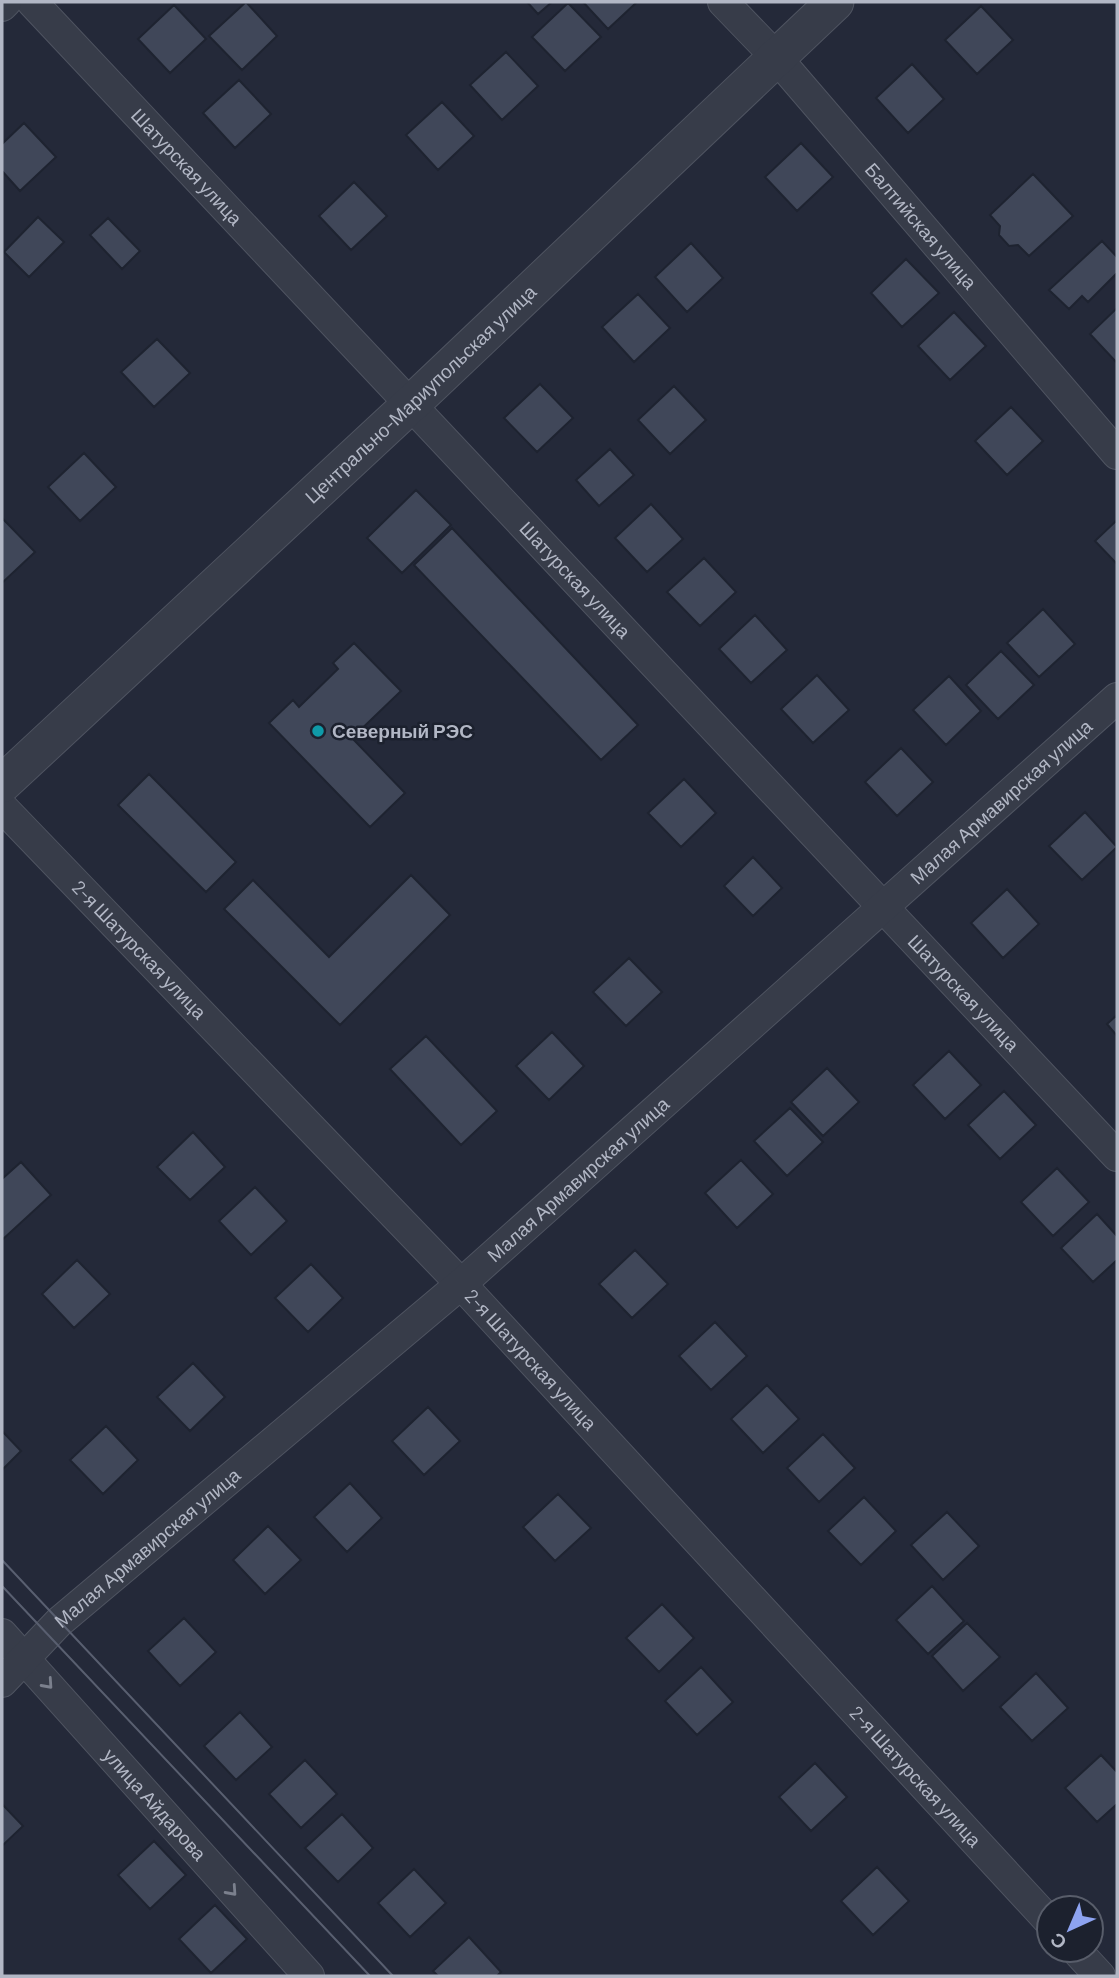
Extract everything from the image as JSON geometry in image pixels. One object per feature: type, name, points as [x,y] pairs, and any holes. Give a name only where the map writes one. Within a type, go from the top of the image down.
[{"type":"street","points":[[2,6],[6,2]]},
{"type":"street","name":"Шатурская улица","points":[[32,2],[1117,1156]]},
{"type":"street","name":"Балтийская улица","points":[[723,2],[776,57],[1117,454]]},
{"type":"street","name":"Центрально-Мариупольская улица","points":[[2,783],[411,404],[835,2]]},
{"type":"street","name":"Малая Армавирская улица","points":[[2,1682],[26,1660],[59,1622],[461,1284],[1117,698]]},
{"type":"street","name":"2-я Шатурская улица","points":[[2,807],[461,1284],[1035,1906]]},
{"type":"street","name":"улица Айдарова","points":[[2,1634],[309,1976]]},
{"type":"building","points":[[246,2],[277,36],[242,70],[209,36]]},
{"type":"building","points":[[527,2],[552,2],[538,14]]},
{"type":"building","points":[[583,2],[637,2],[608,29]]},
{"type":"building","points":[[568,3],[601,37],[565,71],[532,37]]},
{"type":"building","points":[[174,5],[206,39],[170,73],[138,39]]},
{"type":"building","points":[[981,6],[1013,40],[977,74],[945,40]]},
{"type":"building","points":[[506,52],[538,86],[502,120],[470,85]]},
{"type":"building","points":[[912,64],[944,99],[908,133],[876,98]]},
{"type":"building","points":[[239,80],[271,114],[235,148],[203,113]]},
{"type":"building","points":[[442,102],[474,136],[438,170],[406,135]]},
{"type":"building","points":[[24,123],[56,157],[20,191],[2,171],[2,144]]},
{"type":"building","points":[[801,143],[833,177],[797,211],[765,177]]},
{"type":"building","points":[[1033,174],[1073,216],[1029,256],[1018,245],[1009,246],[999,235],[1000,226],[990,215]]},
{"type":"building","points":[[354,182],[387,216],[351,250],[319,216]]},
{"type":"building","points":[[38,217],[64,242],[29,277],[4,252]]},
{"type":"building","points":[[108,218],[140,251],[122,269],[90,235]]},
{"type":"building","points":[[1102,241],[1117,257],[1117,273],[1088,302],[1082,296],[1069,309],[1049,290]]},
{"type":"building","points":[[691,243],[723,278],[687,312],[655,277]]},
{"type":"building","points":[[906,259],[939,293],[902,327],[871,293]]},
{"type":"building","points":[[638,294],[670,328],[634,362],[602,327]]},
{"type":"building","points":[[1117,308],[1117,363],[1090,334]]},
{"type":"building","points":[[954,312],[986,346],[950,380],[918,346]]},
{"type":"building","points":[[157,339],[190,373],[154,407],[121,372]]},
{"type":"building","points":[[540,384],[573,418],[537,452],[504,418]]},
{"type":"building","points":[[674,386],[706,420],[670,454],[638,420]]},
{"type":"building","points":[[1011,407],[1043,441],[1007,475],[975,441]]},
{"type":"building","points":[[610,449],[634,475],[599,506],[576,480]]},
{"type":"building","points":[[84,453],[116,487],[80,521],[48,487]]},
{"type":"building","points":[[416,490],[451,525],[402,573],[367,538]]},
{"type":"building","points":[[651,504],[683,539],[647,572],[615,538]]},
{"type":"building","points":[[2,518],[35,552],[2,583]]},
{"type":"building","points":[[1117,520],[1117,564],[1095,541]]},
{"type":"building","points":[[452,528],[638,725],[601,760],[414,565]]},
{"type":"building","points":[[704,558],[736,592],[700,626],[667,592]]},
{"type":"building","points":[[1043,609],[1075,644],[1039,677],[1007,643]]},
{"type":"building","points":[[755,615],[787,650],[751,683],[719,649]]},
{"type":"building","name":"Северный РЭС","points":[[354,643],[401,691],[352,738],[405,793],[370,827],[269,723],[293,700],[299,707],[338,669],[333,663]]},
{"type":"building","points":[[1001,651],[1034,685],[998,719],[966,685]]},
{"type":"building","points":[[817,675],[849,710],[813,743],[781,709]]},
{"type":"building","points":[[949,676],[981,711],[946,745],[913,710]]},
{"type":"building","points":[[901,748],[933,782],[897,816],[865,782]]},
{"type":"building","points":[[149,774],[236,862],[206,892],[118,805]]},
{"type":"building","points":[[684,779],[716,813],[681,847],[648,813]]},
{"type":"building","points":[[1085,812],[1117,847],[1082,880],[1049,846]]},
{"type":"building","points":[[753,857],[782,888],[753,916],[724,886]]},
{"type":"building","points":[[411,875],[450,915],[340,1025],[224,909],[253,880],[329,957]]},
{"type":"building","points":[[1007,889],[1039,924],[1003,958],[971,923]]},
{"type":"building","points":[[629,958],[662,992],[626,1026],[593,992]]},
{"type":"building","points":[[1117,1015],[1117,1036],[1107,1024]]},
{"type":"building","points":[[552,1032],[584,1066],[549,1100],[516,1066]]},
{"type":"building","points":[[426,1036],[497,1111],[461,1145],[390,1069]]},
{"type":"building","points":[[949,1051],[981,1085],[945,1119],[913,1085]]},
{"type":"building","points":[[827,1068],[859,1102],[823,1136],[791,1102]]},
{"type":"building","points":[[1004,1091],[1036,1125],[1000,1159],[968,1125]]},
{"type":"building","points":[[790,1108],[823,1142],[787,1176],[754,1141]]},
{"type":"building","points":[[193,1132],[225,1167],[190,1200],[157,1167]]},
{"type":"building","points":[[741,1160],[773,1194],[737,1228],[705,1193]]},
{"type":"building","points":[[21,1162],[51,1195],[2,1240],[2,1179]]},
{"type":"building","points":[[1057,1168],[1089,1202],[1053,1236],[1021,1202]]},
{"type":"building","points":[[255,1187],[287,1221],[251,1255],[219,1221]]},
{"type":"building","points":[[1097,1214],[1117,1236],[1117,1260],[1093,1282],[1061,1248]]},
{"type":"building","points":[[635,1250],[668,1284],[632,1318],[599,1284]]},
{"type":"building","points":[[77,1260],[110,1294],[74,1328],[42,1294]]},
{"type":"building","points":[[311,1264],[343,1298],[308,1332],[275,1298]]},
{"type":"building","points":[[715,1322],[747,1356],[711,1390],[679,1356]]},
{"type":"building","points":[[193,1363],[225,1397],[190,1431],[157,1397]]},
{"type":"building","points":[[767,1385],[799,1419],[763,1453],[731,1419]]},
{"type":"building","points":[[428,1407],[460,1441],[424,1475],[392,1441]]},
{"type":"building","points":[[106,1426],[138,1460],[103,1494],[70,1460]]},
{"type":"building","points":[[2,1431],[21,1451],[2,1470]]},
{"type":"building","points":[[823,1434],[855,1468],[819,1502],[787,1468]]},
{"type":"building","points":[[350,1483],[382,1518],[347,1552],[314,1517]]},
{"type":"building","points":[[558,1494],[591,1528],[555,1561],[523,1527]]},
{"type":"building","points":[[864,1497],[896,1531],[861,1565],[828,1531]]},
{"type":"building","points":[[947,1512],[979,1546],[943,1580],[911,1545]]},
{"type":"building","points":[[268,1526],[301,1560],[265,1594],[233,1560]]},
{"type":"building","points":[[932,1586],[964,1621],[928,1654],[896,1620]]},
{"type":"building","points":[[662,1604],[694,1638],[659,1672],[626,1638]]},
{"type":"building","points":[[184,1618],[216,1652],[180,1686],[148,1651]]},
{"type":"building","points":[[967,1623],[1000,1657],[963,1691],[932,1656]]},
{"type":"building","points":[[701,1667],[733,1702],[697,1735],[665,1701]]},
{"type":"building","points":[[1036,1673],[1068,1708],[1032,1741],[1000,1707]]},
{"type":"building","points":[[240,1712],[272,1747],[236,1780],[204,1746]]},
{"type":"building","points":[[1101,1755],[1117,1772],[1117,1804],[1097,1822],[1065,1788]]},
{"type":"building","points":[[305,1760],[337,1794],[301,1828],[269,1794]]},
{"type":"building","points":[[815,1763],[847,1797],[811,1831],[779,1797]]},
{"type":"building","points":[[2,1804],[23,1826],[2,1846]]},
{"type":"building","points":[[342,1814],[373,1848],[338,1882],[305,1848]]},
{"type":"building","points":[[154,1841],[186,1875],[150,1909],[118,1875]]},
{"type":"building","points":[[877,1867],[909,1901],[873,1935],[841,1901]]},
{"type":"building","points":[[414,1869],[446,1903],[410,1937],[378,1903]]},
{"type":"building","points":[[215,1905],[247,1939],[211,1973],[179,1939]]},
{"type":"building","points":[[469,1937],[501,1972],[497,1976],[438,1976],[433,1971]]},
{"type":"tram line","points":[[2,1560],[393,1976]]},
{"type":"tram line","points":[[2,1586],[370,1976]]},
{"type":"place","name":"Северный РЭС","points":[[318,731]]}]
